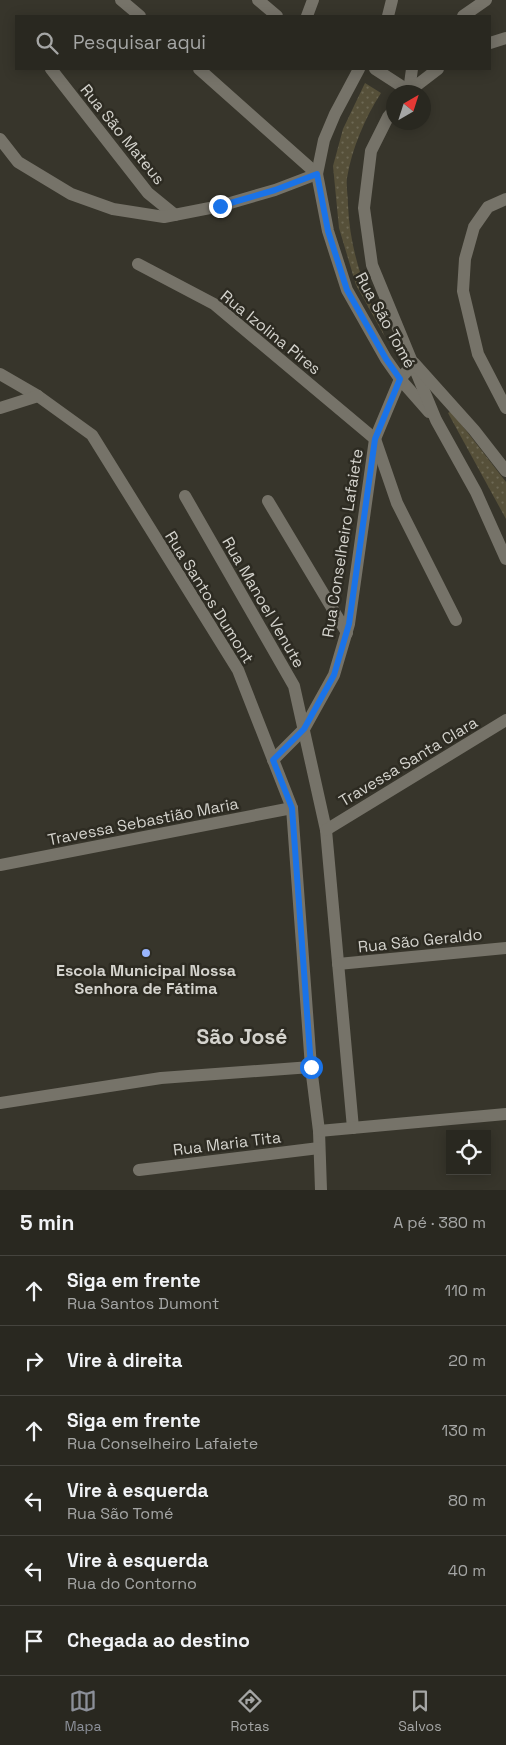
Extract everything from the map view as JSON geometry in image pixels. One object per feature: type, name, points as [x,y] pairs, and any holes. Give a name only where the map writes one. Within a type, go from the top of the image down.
[{"type":"street","points":[[121,0],[139,15]]},
{"type":"street","points":[[258,0],[276,15]]},
{"type":"street","points":[[307,15],[313,0]]},
{"type":"street","points":[[388,15],[392,0]]},
{"type":"street","points":[[464,15],[486,0]]},
{"type":"street","points":[[491,43],[506,38]]},
{"type":"street","name":"Rua São Mateus","points":[[52,70],[148,193],[175,215]]},
{"type":"street","points":[[200,70],[317,174]]},
{"type":"street","points":[[376,70],[399,85]]},
{"type":"street","points":[[410,85],[412,70]]},
{"type":"street","points":[[418,85],[437,70]]},
{"type":"street","points":[[317,174],[324,140],[353,71]]},
{"type":"street","points":[[386,121],[371,151],[364,208],[372,265],[436,420],[476,492],[506,559]]},
{"type":"street","points":[[0,139],[18,162],[71,194],[113,209],[164,217],[229,203],[275,190],[317,174]]},
{"type":"street","name":"Rua São Tomé","points":[[317,174],[328,231],[347,290],[386,359],[400,379],[436,420]]},
{"type":"street","points":[[506,199],[488,207],[474,227],[465,259],[464,291],[478,354],[506,408]]},
{"type":"street","name":"Rua Izolina Pires","points":[[138,264],[214,304],[375,439]]},
{"type":"street","points":[[414,363],[474,430],[506,471]]},
{"type":"street","name":"Rua Conselheiro Lafaiete","points":[[273,760],[304,729],[334,675],[349,624],[375,439],[400,379],[414,363]]},
{"type":"street","name":"Rua Santos Dumont","points":[[0,374],[38,396],[92,435],[238,670],[292,808],[311,1067],[319,1131],[321,1190]]},
{"type":"street","points":[[0,408],[38,396]]},
{"type":"street","points":[[375,439],[397,503],[456,620]]},
{"type":"street","name":"Rua Manoel Venute","points":[[184,496],[294,686],[304,729]]},
{"type":"street","points":[[268,501],[346,633]]},
{"type":"street","name":"Travessa Santa Clara","points":[[326,830],[506,720]]},
{"type":"street","points":[[304,729],[326,830],[353,1128]]},
{"type":"street","name":"Travessa Sebastião Maria","points":[[0,865],[292,808]]},
{"type":"street","name":"Rua São Geraldo","points":[[338,964],[506,948]]},
{"type":"street","points":[[0,1104],[161,1078],[311,1067]]},
{"type":"street","points":[[319,1131],[506,1114]]},
{"type":"street","name":"Rua Maria Tita","points":[[139,1170],[320,1148]]},
{"type":"shaded area","points":[[365,83],[381,93],[360,134],[349,167],[347,184],[349,223],[360,272],[385,337],[356,285],[339,228],[333,166],[343,129]]},
{"type":"shaded area","points":[[451,411],[506,482],[506,519],[448,413]]},
{"type":"place","name":"Escola Municipal Nossa Senhora de Fátima","points":[[146,953]]},
{"type":"district","name":"São José","points":[[242,1037]]},
{"type":"route","points":[[220,206],[275,190],[317,174],[328,231],[347,290],[386,359],[400,379],[375,439],[349,624],[334,675],[304,729],[273,760],[292,808],[311,1067]]}]
